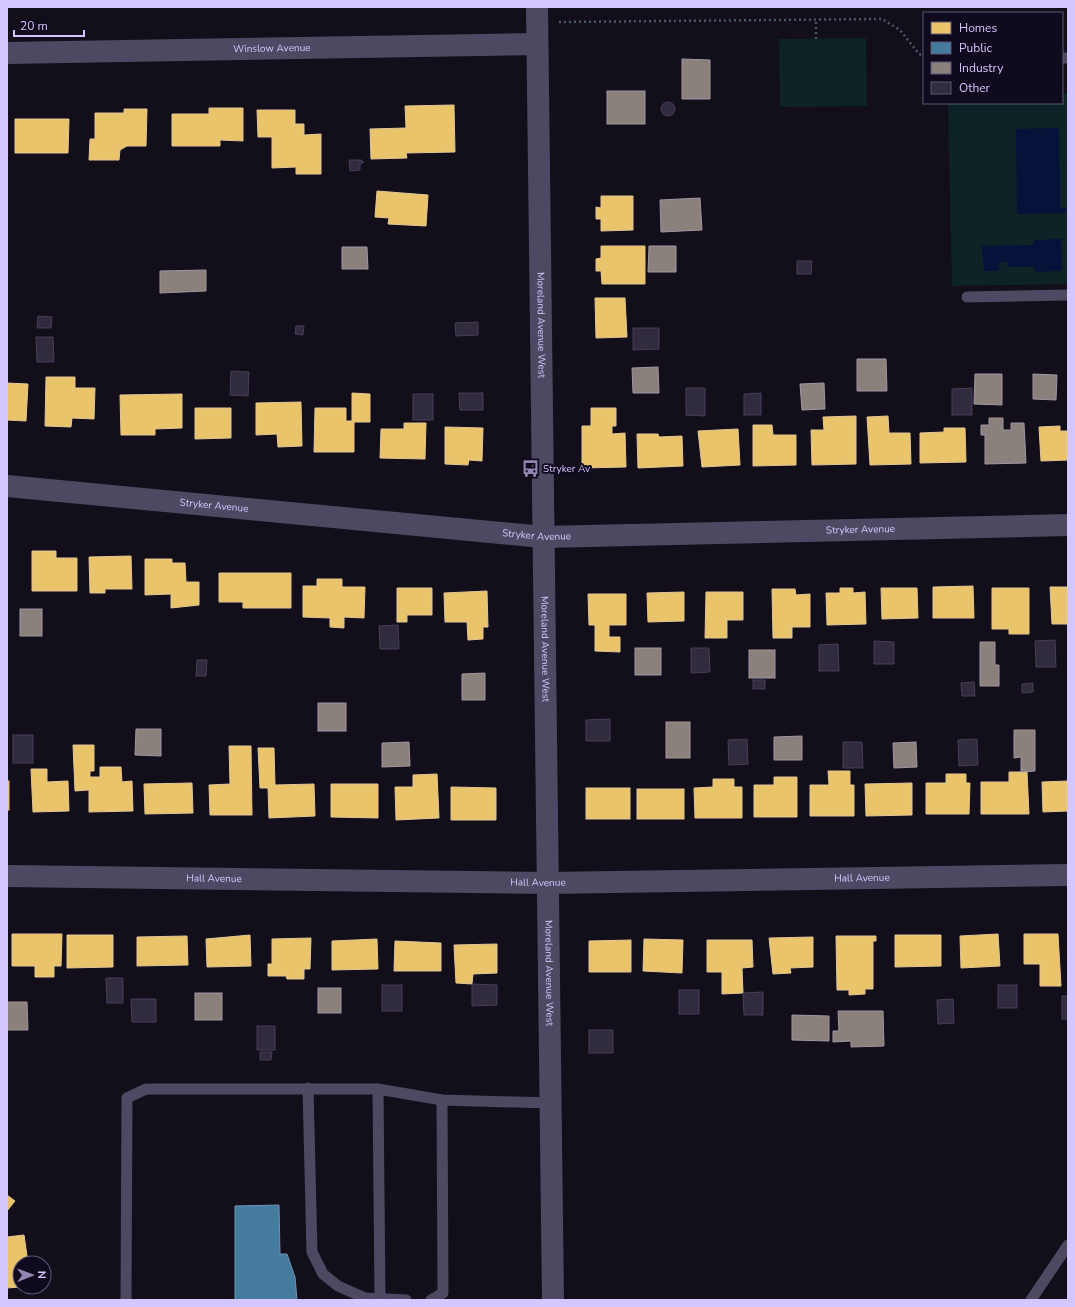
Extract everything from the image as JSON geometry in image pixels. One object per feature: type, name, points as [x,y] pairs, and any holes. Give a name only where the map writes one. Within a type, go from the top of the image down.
[{"type":"street","name":"Moreland Avenue West","points":[[537,14],[553,1296]]},
{"type":"street","name":"Winslow Avenue","points":[[7,53],[537,44]]},
{"type":"street","name":"Stryker Avenue","points":[[7,486],[543,537],[1068,525]]},
{"type":"street","name":"Hall Avenue","points":[[7,876],[547,883],[1068,875]]},
{"type":"lane","points":[[967,297],[1068,295]]},
{"type":"lane","points":[[308,1088],[312,1252],[323,1274],[338,1286],[365,1298],[406,1300]]},
{"type":"lane","points":[[126,1300],[127,1098],[146,1089],[378,1089],[442,1100],[550,1103]]},
{"type":"lane","points":[[378,1089],[380,1299]]},
{"type":"lane","points":[[431,1300],[443,1293],[442,1100]]},
{"type":"lane","points":[[1031,1300],[1068,1245]]},
{"type":"path","points":[[537,14],[816,20],[882,19],[900,30],[919,54],[923,56]]},
{"type":"path","points":[[816,20],[816,39]]},
{"type":"green space","points":[[866,38],[867,106],[780,107],[779,39]]},
{"type":"green space","points":[[1063,94],[1068,94],[1068,284],[952,286],[948,104],[1063,104]]},
{"type":"water","points":[[1059,128],[1060,208],[1066,208],[1066,213],[1017,214],[1016,129]]},
{"type":"water","points":[[1061,239],[1062,271],[1035,272],[1034,267],[1007,267],[1007,262],[1000,262],[999,271],[984,271],[982,246],[1034,245],[1034,240]]},
{"type":"building: Homes","points":[[454,105],[455,152],[406,153],[407,158],[371,159],[370,129],[406,128],[405,106]]},
{"type":"building: Homes","points":[[209,108],[243,108],[243,141],[220,140],[220,146],[172,146],[172,114],[209,114]]},
{"type":"building: Homes","points":[[124,109],[147,109],[146,146],[127,146],[120,150],[119,160],[89,160],[90,139],[95,139],[95,113],[124,113]]},
{"type":"building: Homes","points":[[257,110],[295,110],[295,124],[304,124],[304,135],[321,134],[321,174],[296,174],[296,167],[272,168],[272,137],[258,137]]},
{"type":"building: Homes","points":[[15,119],[69,119],[68,153],[15,153]]},
{"type":"building: Homes","points":[[377,191],[428,195],[426,226],[388,224],[389,218],[375,217]]},
{"type":"building: Homes","points":[[601,196],[633,196],[633,230],[601,231],[601,219],[596,219],[596,207],[601,208]]},
{"type":"building: Homes","points":[[601,246],[645,246],[645,284],[602,284],[601,271],[596,271],[596,259],[601,258]]},
{"type":"building: Homes","points":[[595,298],[625,298],[627,337],[596,338]]},
{"type":"building: Homes","points":[[46,377],[75,377],[75,388],[95,388],[94,419],[72,418],[71,427],[45,426]]},
{"type":"building: Homes","points":[[7,383],[28,384],[26,421],[7,420]]},
{"type":"building: Homes","points":[[352,393],[370,394],[370,422],[354,422],[354,452],[314,452],[315,408],[346,408],[346,421],[352,421]]},
{"type":"building: Homes","points":[[182,394],[182,428],[155,429],[155,435],[121,435],[120,395]]},
{"type":"building: Homes","points":[[301,402],[302,446],[278,447],[277,434],[256,435],[256,403]]},
{"type":"building: Homes","points":[[195,408],[231,408],[231,438],[195,439]]},
{"type":"building: Homes","points":[[591,408],[616,408],[616,426],[612,426],[612,434],[625,433],[626,467],[582,468],[582,426],[591,426]]},
{"type":"building: Homes","points":[[856,416],[856,464],[812,465],[811,430],[824,430],[823,417]]},
{"type":"building: Homes","points":[[888,416],[889,433],[910,433],[911,464],[870,465],[867,417]]},
{"type":"building: Homes","points":[[404,423],[426,423],[425,459],[380,458],[381,429],[404,429]]},
{"type":"building: Homes","points":[[753,425],[772,425],[773,435],[796,435],[796,465],[753,466]]},
{"type":"building: Homes","points":[[1060,426],[1060,431],[1068,431],[1068,460],[1041,461],[1039,427]]},
{"type":"building: Homes","points":[[445,427],[483,428],[482,461],[469,460],[468,465],[445,464]]},
{"type":"building: Homes","points":[[944,428],[965,428],[966,462],[920,463],[920,433],[944,432]]},
{"type":"building: Homes","points":[[738,429],[740,465],[702,467],[698,431]]},
{"type":"building: Homes","points":[[637,434],[658,434],[659,437],[682,436],[683,466],[638,468]]},
{"type":"building: Homes","points":[[32,551],[56,551],[56,558],[77,558],[77,591],[32,591]]},
{"type":"building: Homes","points":[[131,556],[132,589],[105,589],[105,593],[90,593],[89,557]]},
{"type":"building: Homes","points":[[145,559],[172,559],[172,563],[185,563],[186,582],[199,582],[199,605],[171,608],[171,594],[145,595]]},
{"type":"building: Homes","points":[[219,573],[291,573],[291,608],[243,608],[243,602],[219,602]]},
{"type":"building: Homes","points":[[317,579],[342,579],[342,587],[365,587],[364,618],[344,617],[344,628],[330,627],[330,618],[303,617],[303,586],[317,586]]},
{"type":"building: Homes","points":[[973,586],[974,618],[933,618],[933,587]]},
{"type":"building: Homes","points":[[1050,587],[1068,587],[1068,624],[1052,624]]},
{"type":"building: Homes","points":[[397,588],[432,588],[432,615],[407,615],[407,622],[397,622]]},
{"type":"building: Homes","points":[[840,588],[853,588],[853,593],[865,592],[866,624],[827,625],[826,593],[840,593]]},
{"type":"building: Homes","points":[[881,588],[917,588],[918,618],[882,619]]},
{"type":"building: Homes","points":[[992,588],[1029,588],[1029,634],[1009,634],[1009,629],[992,629]]},
{"type":"building: Homes","points":[[772,589],[795,589],[796,595],[810,594],[810,627],[792,627],[792,638],[773,638]]},
{"type":"building: Homes","points":[[487,591],[488,627],[483,627],[483,639],[468,640],[467,622],[445,622],[444,593]]},
{"type":"building: Homes","points":[[684,592],[684,621],[648,622],[647,593]]},
{"type":"building: Homes","points":[[706,592],[743,592],[743,620],[727,620],[727,638],[705,638]]},
{"type":"building: Homes","points":[[588,594],[626,594],[626,625],[609,625],[609,637],[620,637],[620,652],[595,651],[595,625],[589,625]]},
{"type":"building: Homes","points":[[73,745],[94,745],[94,771],[90,771],[90,777],[100,777],[100,767],[121,767],[122,782],[132,781],[133,811],[89,812],[89,790],[75,791]]},
{"type":"building: Homes","points":[[229,746],[251,746],[252,815],[210,815],[209,785],[230,784]]},
{"type":"building: Homes","points":[[258,748],[274,748],[275,785],[314,784],[315,816],[269,818],[268,788],[260,788]]},
{"type":"building: Homes","points":[[31,769],[47,769],[47,782],[68,781],[69,811],[33,812]]},
{"type":"building: Homes","points":[[828,771],[850,771],[850,785],[854,785],[854,816],[810,816],[810,785],[829,785]]},
{"type":"building: Homes","points":[[1009,772],[1027,772],[1029,814],[981,814],[981,782],[1009,782]]},
{"type":"building: Homes","points":[[437,774],[439,818],[396,820],[395,787],[413,787],[413,775]]},
{"type":"building: Homes","points":[[946,774],[966,774],[966,783],[970,783],[969,814],[926,814],[926,783],[946,783]]},
{"type":"building: Homes","points":[[774,777],[797,777],[797,817],[754,817],[754,785],[774,785]]},
{"type":"building: Homes","points":[[713,779],[734,779],[734,787],[742,787],[742,818],[695,818],[694,788],[713,787]]},
{"type":"building: Homes","points":[[7,781],[9,781],[9,810],[7,810]]},
{"type":"building: Homes","points":[[1068,781],[1068,811],[1043,812],[1042,782]]},
{"type":"building: Homes","points":[[192,783],[193,813],[145,814],[144,784]]},
{"type":"building: Homes","points":[[912,783],[912,815],[866,816],[865,784]]},
{"type":"building: Homes","points":[[331,784],[378,784],[378,818],[331,817]]},
{"type":"building: Homes","points":[[451,787],[496,788],[496,820],[451,820]]},
{"type":"building: Homes","points":[[586,788],[630,788],[630,819],[586,819]]},
{"type":"building: Homes","points":[[637,789],[684,789],[684,819],[637,819]]},
{"type":"building: Homes","points":[[12,934],[62,934],[61,966],[54,966],[54,977],[35,977],[35,966],[12,966]]},
{"type":"building: Homes","points":[[998,934],[1000,966],[961,968],[960,936]]},
{"type":"building: Homes","points":[[1024,934],[1058,934],[1061,986],[1040,986],[1040,964],[1024,964]]},
{"type":"building: Homes","points":[[67,935],[113,935],[113,967],[67,968]]},
{"type":"building: Homes","points":[[250,935],[251,966],[207,967],[206,939]]},
{"type":"building: Homes","points":[[895,935],[941,935],[941,966],[895,967]]},
{"type":"building: Homes","points":[[187,936],[188,965],[137,966],[137,937]]},
{"type":"building: Homes","points":[[836,936],[876,936],[876,941],[873,941],[873,989],[865,989],[865,994],[849,995],[849,990],[837,990]]},
{"type":"building: Homes","points":[[813,937],[813,967],[790,968],[791,973],[773,974],[769,938]]},
{"type":"building: Homes","points":[[311,938],[310,969],[304,969],[304,979],[287,979],[286,976],[268,976],[268,964],[272,964],[272,939]]},
{"type":"building: Homes","points":[[377,939],[378,969],[332,970],[332,941]]},
{"type":"building: Homes","points":[[644,939],[683,940],[682,973],[643,971]]},
{"type":"building: Homes","points":[[631,940],[631,972],[589,972],[589,941]]},
{"type":"building: Homes","points":[[707,940],[752,940],[753,967],[742,968],[743,993],[722,994],[722,972],[707,972]]},
{"type":"building: Homes","points":[[395,941],[441,943],[441,971],[394,971]]},
{"type":"building: Homes","points":[[497,944],[497,973],[473,974],[472,984],[456,983],[454,945]]},
{"type":"building: Homes","points":[[7,1195],[15,1201],[7,1211]]},
{"type":"building: Homes","points":[[24,1235],[27,1255],[12,1255],[12,1288],[7,1288],[7,1237]]},
{"type":"building: Public","points":[[279,1205],[280,1254],[287,1254],[295,1277],[297,1300],[235,1300],[235,1206]]},
{"type":"building: Industry","points":[[682,59],[710,60],[710,99],[682,99]]},
{"type":"building: Industry","points":[[607,91],[645,91],[645,124],[607,124]]},
{"type":"building: Industry","points":[[700,198],[702,230],[661,232],[660,200]]},
{"type":"building: Industry","points":[[649,246],[676,246],[676,272],[648,272]]},
{"type":"building: Industry","points":[[342,247],[367,247],[368,269],[342,269]]},
{"type":"building: Industry","points":[[206,270],[206,291],[160,293],[160,271]]},
{"type":"building: Industry","points":[[857,359],[886,359],[887,391],[857,391]]},
{"type":"building: Industry","points":[[658,367],[659,393],[633,393],[632,368]]},
{"type":"building: Industry","points":[[975,374],[1002,374],[1002,405],[974,404]]},
{"type":"building: Industry","points":[[1033,374],[1057,375],[1056,400],[1033,399]]},
{"type":"building: Industry","points":[[824,383],[825,409],[802,410],[800,384]]},
{"type":"building: Industry","points":[[989,418],[1003,418],[1003,430],[1011,430],[1011,423],[1024,423],[1026,463],[985,464],[985,435],[981,435],[981,425],[989,425]]},
{"type":"building: Industry","points":[[20,609],[42,609],[42,636],[20,636]]},
{"type":"building: Industry","points":[[980,642],[995,642],[995,665],[999,665],[999,686],[980,686]]},
{"type":"building: Industry","points":[[635,648],[661,648],[661,675],[635,675]]},
{"type":"building: Industry","points":[[749,650],[775,650],[775,678],[749,678]]},
{"type":"building: Industry","points":[[485,673],[485,700],[462,700],[462,674]]},
{"type":"building: Industry","points":[[318,703],[346,703],[346,731],[318,731]]},
{"type":"building: Industry","points":[[666,722],[690,722],[690,758],[666,758]]},
{"type":"building: Industry","points":[[136,729],[161,729],[161,756],[135,755]]},
{"type":"building: Industry","points":[[1014,730],[1035,730],[1035,771],[1021,772],[1021,757],[1014,758]]},
{"type":"building: Industry","points":[[802,736],[802,760],[774,760],[774,737]]},
{"type":"building: Industry","points":[[409,742],[410,766],[382,767],[382,743]]},
{"type":"building: Industry","points":[[916,742],[917,767],[894,768],[893,743]]},
{"type":"building: Industry","points":[[318,988],[341,988],[341,1013],[318,1013]]},
{"type":"building: Industry","points":[[195,993],[222,993],[222,1020],[195,1020]]},
{"type":"building: Industry","points":[[7,1002],[27,1002],[28,1030],[7,1030]]},
{"type":"building: Industry","points":[[838,1011],[883,1011],[884,1046],[851,1047],[851,1041],[833,1042],[833,1031],[839,1031]]},
{"type":"building: Industry","points":[[792,1015],[829,1016],[829,1041],[792,1040]]},
{"type":"building: Other","points":[[665,102],[671,102],[675,106],[675,112],[671,116],[665,116],[661,112],[661,106]]},
{"type":"building: Other","points":[[349,160],[361,160],[364,162],[360,164],[360,170],[350,171]]},
{"type":"building: Other","points":[[797,261],[812,261],[811,274],[797,274]]},
{"type":"building: Other","points":[[38,316],[52,317],[51,328],[37,328]]},
{"type":"building: Other","points":[[478,322],[478,335],[456,336],[455,323]]},
{"type":"building: Other","points":[[296,326],[304,326],[303,335],[295,334]]},
{"type":"building: Other","points":[[633,328],[659,328],[659,349],[633,350]]},
{"type":"building: Other","points":[[36,337],[53,337],[54,362],[37,362]]},
{"type":"building: Other","points":[[231,371],[249,372],[248,396],[230,395]]},
{"type":"building: Other","points":[[686,388],[705,388],[705,416],[686,415]]},
{"type":"building: Other","points":[[972,388],[972,415],[952,415],[952,389]]},
{"type":"building: Other","points":[[459,393],[483,393],[483,410],[460,410]]},
{"type":"building: Other","points":[[761,393],[761,415],[744,415],[744,394]]},
{"type":"building: Other","points":[[413,394],[433,394],[433,420],[413,420]]},
{"type":"building: Other","points":[[398,625],[399,649],[380,649],[379,626]]},
{"type":"building: Other","points":[[1055,640],[1056,667],[1036,667],[1035,641]]},
{"type":"building: Other","points":[[874,641],[894,642],[894,664],[874,664]]},
{"type":"building: Other","points":[[838,644],[839,671],[819,671],[819,645]]},
{"type":"building: Other","points":[[691,648],[709,648],[710,672],[691,673]]},
{"type":"building: Other","points":[[197,660],[207,660],[206,676],[196,676]]},
{"type":"building: Other","points":[[753,680],[765,680],[765,689],[753,689]]},
{"type":"building: Other","points":[[974,682],[975,696],[962,696],[961,683]]},
{"type":"building: Other","points":[[1033,683],[1033,692],[1022,693],[1022,684]]},
{"type":"building: Other","points":[[610,719],[610,741],[586,741],[586,720]]},
{"type":"building: Other","points":[[13,735],[33,735],[33,763],[13,763]]},
{"type":"building: Other","points":[[747,739],[748,764],[729,765],[728,740]]},
{"type":"building: Other","points":[[977,739],[978,765],[959,766],[958,740]]},
{"type":"building: Other","points":[[843,742],[862,742],[863,768],[843,768]]},
{"type":"building: Other","points":[[106,978],[123,978],[123,1003],[107,1003]]},
{"type":"building: Other","points":[[472,984],[497,985],[497,1005],[472,1006]]},
{"type":"building: Other","points":[[382,985],[402,985],[402,1011],[382,1011]]},
{"type":"building: Other","points":[[998,985],[1017,985],[1017,1008],[998,1008]]},
{"type":"building: Other","points":[[679,990],[699,990],[699,1014],[679,1014]]},
{"type":"building: Other","points":[[763,992],[763,1015],[744,1015],[743,993]]},
{"type":"building: Other","points":[[1062,996],[1068,996],[1068,1019],[1062,1019]]},
{"type":"building: Other","points":[[131,999],[156,999],[156,1022],[132,1022]]},
{"type":"building: Other","points":[[953,999],[954,1023],[938,1024],[937,1000]]},
{"type":"building: Other","points":[[257,1026],[275,1026],[275,1050],[257,1050]]},
{"type":"building: Other","points":[[589,1030],[613,1030],[613,1053],[589,1053]]},
{"type":"building: Other","points":[[260,1052],[272,1052],[271,1060],[260,1060]]},
{"type":"place","name":"Stryker Av","points":[[530,469]]}]
